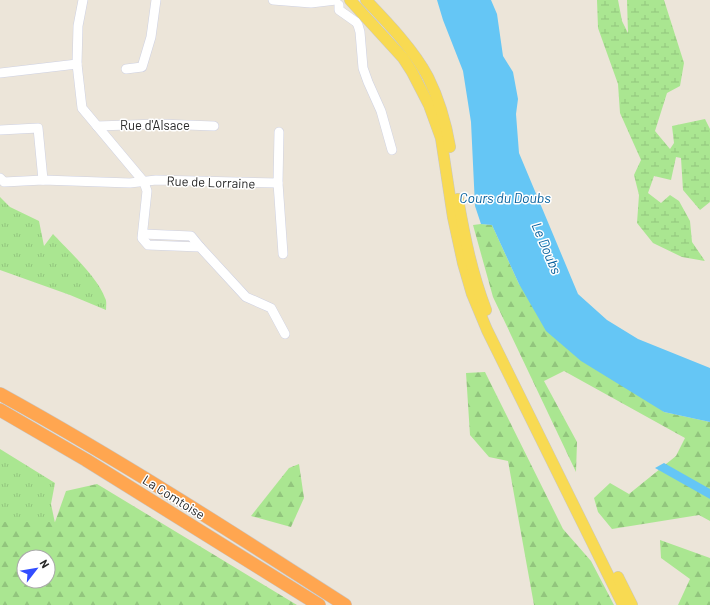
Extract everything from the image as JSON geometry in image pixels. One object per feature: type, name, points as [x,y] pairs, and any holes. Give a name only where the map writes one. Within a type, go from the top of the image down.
[{"type":"highway","name":"La Comtoise","points":[[0,394],[51,422],[345,605]]},
{"type":"highway","name":"La Comtoise","points":[[0,410],[93,464],[319,605]]},
{"type":"main road","points":[[366,0],[414,55],[427,76],[436,95],[446,127],[465,240],[476,281],[489,316],[632,605]]},
{"type":"main road","points":[[356,1],[403,58],[430,106],[441,138],[453,217],[463,263],[472,294],[487,330],[623,605]]},
{"type":"street","points":[[82,0],[78,26],[77,64],[82,108],[144,182],[147,191],[143,234],[191,236],[246,297],[271,308],[285,334]]},
{"type":"street","points":[[126,69],[142,67],[151,37],[156,0]]},
{"type":"street","points":[[273,0],[311,3],[356,1],[386,23]]},
{"type":"street","points":[[338,2],[339,10],[356,22],[358,26],[360,32],[363,68],[381,111],[392,150]]},
{"type":"street","points":[[0,73],[77,64]]},
{"type":"street","name":"Rue d'Alsace","points":[[97,126],[159,124],[214,126]]},
{"type":"street","points":[[0,130],[38,128],[42,180]]},
{"type":"street","points":[[279,132],[278,184],[283,254]]},
{"type":"street","name":"Rue de Lorraine","points":[[2,180],[130,183],[156,180],[278,184]]},
{"type":"green space","points":[[597,0],[618,0],[622,21],[628,33],[627,0],[664,0],[684,63],[680,86],[667,93],[655,131],[670,149],[674,143],[672,126],[705,119],[710,129],[710,202],[700,210],[683,190],[681,158],[676,157],[671,180],[654,176],[648,193],[661,203],[670,195],[679,201],[690,221],[692,242],[705,261],[682,257],[653,243],[637,223],[639,195],[634,175],[641,160],[620,113],[618,84],[598,28]]},
{"type":"green space","points":[[0,197],[10,207],[39,221],[44,246],[53,234],[90,273],[102,290],[106,301],[106,310],[70,295],[0,270]]},
{"type":"green space","points":[[473,225],[492,225],[519,284],[664,412],[710,422],[710,521],[699,515],[612,529],[598,512],[594,498],[610,483],[629,494],[676,456],[685,438],[564,371],[544,381],[577,442],[576,472],[493,297]]},
{"type":"green space","points":[[485,372],[563,529],[591,561],[614,605],[534,605],[508,461],[489,457],[470,435],[466,373]]},
{"type":"green space","points":[[0,449],[55,483],[51,504],[55,523],[0,522]]},
{"type":"green space","points":[[299,464],[304,498],[291,527],[251,516],[289,468]]},
{"type":"green space","points":[[97,484],[297,605],[0,605],[0,522],[55,522],[66,491]]},
{"type":"green space","points":[[660,540],[710,558],[710,605],[678,605],[690,579],[661,558]]},
{"type":"water","name":"Cours du Doubs","points":[[437,0],[491,0],[497,14],[503,56],[513,72],[518,99],[516,114],[519,153],[578,294],[607,320],[638,339],[710,368],[710,422],[664,412],[581,361],[546,331],[519,284],[492,225],[481,224],[475,206],[471,122],[463,71],[443,20]]},
{"type":"water","points":[[664,463],[710,489],[710,499],[655,468]]},
{"type":"water label","name":"Le Doubs","points":[[547,248]]}]
